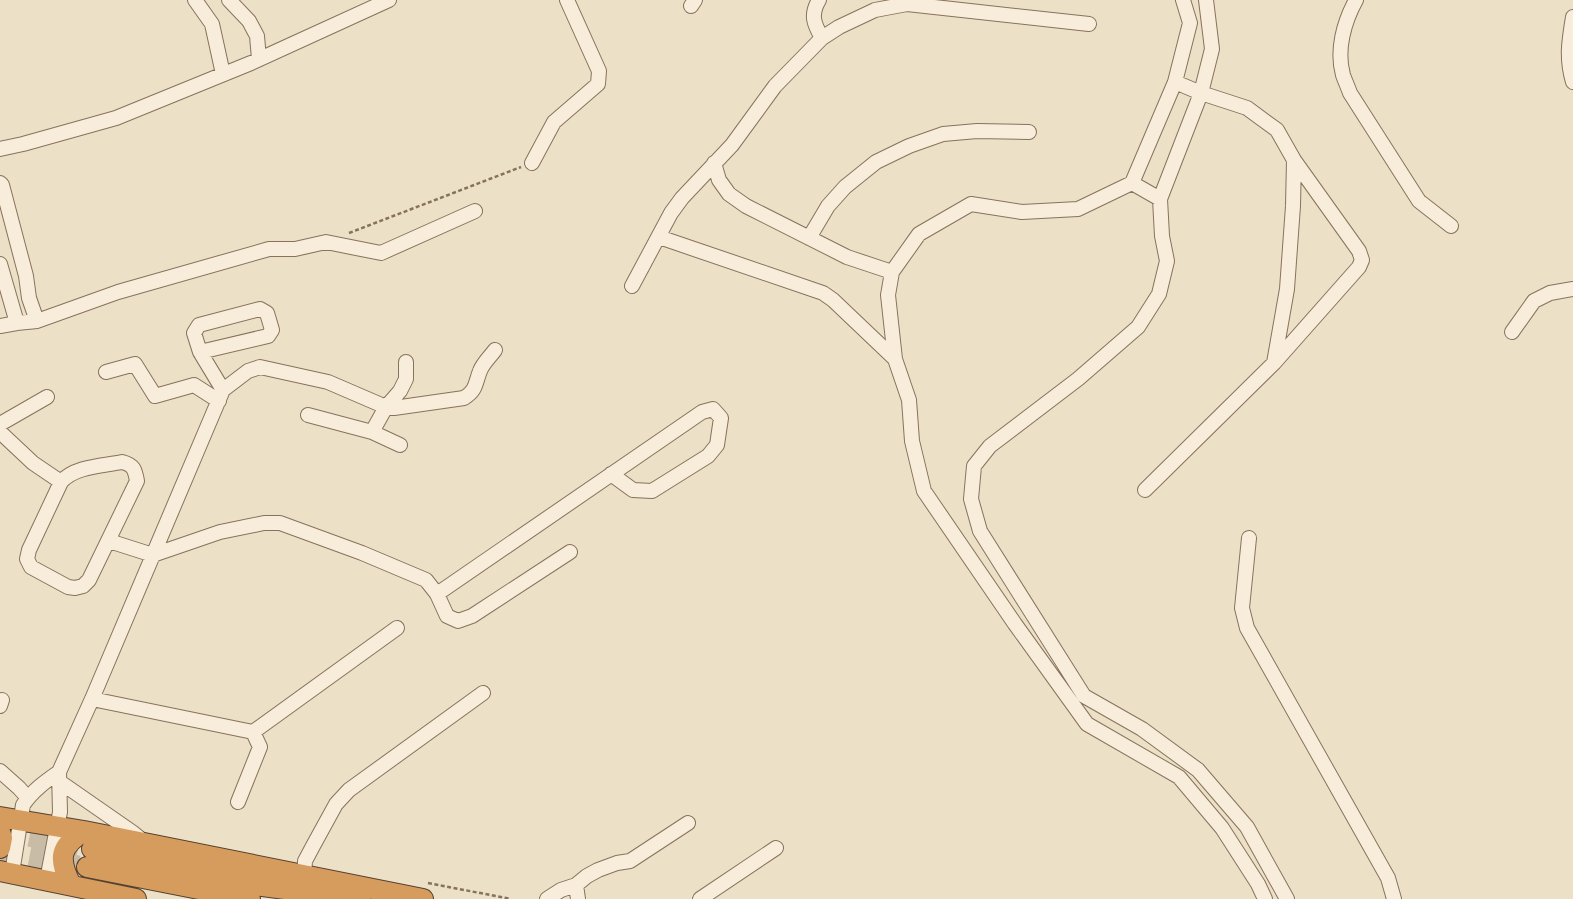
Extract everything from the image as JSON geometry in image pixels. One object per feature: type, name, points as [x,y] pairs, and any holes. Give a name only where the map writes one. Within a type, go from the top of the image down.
[{"type":"highway","points":[[0,817],[57,828],[87,849],[250,899]]},
{"type":"highway","points":[[0,832],[2,838],[0,848]]},
{"type":"highway","points":[[70,885],[62,860],[66,847],[74,838],[87,849],[247,884],[362,899]]},
{"type":"highway","points":[[87,849],[146,843],[304,876],[423,891]]},
{"type":"highway","points":[[6,872],[136,899]]},
{"type":"street","points":[[195,0],[212,24],[223,74]]},
{"type":"street","points":[[229,0],[248,21],[257,36],[259,59]]},
{"type":"street","points":[[245,0],[248,21]]},
{"type":"street","points":[[0,149],[116,118],[259,59],[389,0]]},
{"type":"street","points":[[532,163],[554,122],[598,84],[599,71],[567,0]]},
{"type":"street","points":[[819,0],[815,8],[814,24],[822,38]]},
{"type":"street","points":[[1183,0],[1190,23],[1175,82],[1132,183],[1078,209],[1022,212],[972,204],[919,234],[892,272],[888,295],[895,359],[909,400],[912,441],[924,491],[1015,624],[1087,724],[1179,777],[1222,828],[1258,884],[1265,899]]},
{"type":"street","points":[[1206,0],[1212,49],[1201,93],[1160,199],[1162,236],[1167,261],[1158,294],[1138,327],[1078,379],[990,446],[974,466],[971,499],[980,531],[1084,696],[1142,729],[1198,770],[1247,828],[1287,899]]},
{"type":"street","points":[[1356,0],[1346,23],[1340,53],[1343,75],[1350,93],[1419,201],[1451,226]]},
{"type":"street","points":[[632,286],[682,198],[732,145],[775,86],[822,38],[872,5],[907,4],[1089,24]]},
{"type":"street","points":[[1573,17],[1568,52],[1568,62],[1573,82]]},
{"type":"street","points":[[1145,490],[1274,363],[1359,268],[1362,260],[1359,251],[1294,160],[1277,130],[1247,108],[1201,93],[1175,82]]},
{"type":"street","points":[[809,238],[828,206],[845,187],[876,162],[909,146],[942,134],[977,131],[1029,132]]},
{"type":"street","points":[[1274,363],[1287,289],[1294,160]]},
{"type":"street","points":[[714,163],[719,180],[729,194],[746,206],[847,258],[892,272]]},
{"type":"street","points":[[0,183],[26,276],[29,298],[37,321]]},
{"type":"street","points":[[1132,183],[1160,199]]},
{"type":"street","points":[[0,326],[17,322],[37,321],[118,292],[269,249],[294,249],[326,242],[381,253],[475,212]]},
{"type":"street","points":[[659,237],[823,293],[833,300],[895,359]]},
{"type":"street","points":[[0,264],[17,322]]},
{"type":"street","points":[[1512,332],[1534,301],[1550,293],[1573,289]]},
{"type":"street","points":[[200,352],[268,336],[272,330],[267,313],[260,309],[199,325],[194,333],[200,352],[221,396]]},
{"type":"street","points":[[47,880],[61,804],[60,777],[221,396],[248,371],[260,367],[328,382],[386,407],[394,408],[464,398],[475,388],[480,369],[495,350]]},
{"type":"street","points":[[372,432],[386,407],[400,391],[406,379],[406,362]]},
{"type":"street","points":[[106,372],[135,364],[155,396],[194,385],[221,396]]},
{"type":"street","points":[[0,424],[47,397]]},
{"type":"street","points":[[437,594],[611,474],[702,412],[713,409],[720,418],[717,445],[708,456],[652,491],[633,490],[611,474]]},
{"type":"street","points":[[308,415],[372,432],[400,445]]},
{"type":"street","points":[[0,432],[34,462],[61,482]]},
{"type":"street","points":[[122,462],[130,464],[136,472],[137,481],[109,541],[89,580],[83,586],[75,588],[68,587],[30,566],[27,560],[29,550],[65,477],[75,472],[122,462]]},
{"type":"street","points":[[109,541],[153,556],[220,532],[264,523],[280,523],[362,553],[426,580],[437,594],[447,616],[458,622],[472,616],[570,552]]},
{"type":"street","points":[[1249,538],[1242,608],[1247,628],[1388,878],[1394,899]]},
{"type":"street","points":[[1015,624],[1031,612]]},
{"type":"street","points":[[92,699],[253,732],[397,628]]},
{"type":"street","points":[[304,876],[305,861],[336,804],[349,790],[483,693]]},
{"type":"street","points":[[1099,731],[1111,711]]},
{"type":"street","points":[[238,802],[260,747],[253,732]]},
{"type":"street","points":[[1147,758],[1158,741]]},
{"type":"street","points":[[0,771],[28,798]]},
{"type":"street","points":[[6,872],[23,805],[28,798],[60,777]]},
{"type":"street","points":[[60,777],[146,843]]},
{"type":"street","points":[[547,899],[561,890],[577,892],[587,876],[617,863],[630,861],[688,823]]},
{"type":"street","points":[[1230,840],[1247,828]]},
{"type":"street","points":[[700,899],[776,848]]},
{"type":"path","points":[[326,242],[532,163]]},
{"type":"path","points":[[423,891],[511,899]]},
{"type":"tunnel","points":[[0,831],[92,849]]},
{"type":"tunnel","points":[[0,851],[87,867]]}]
